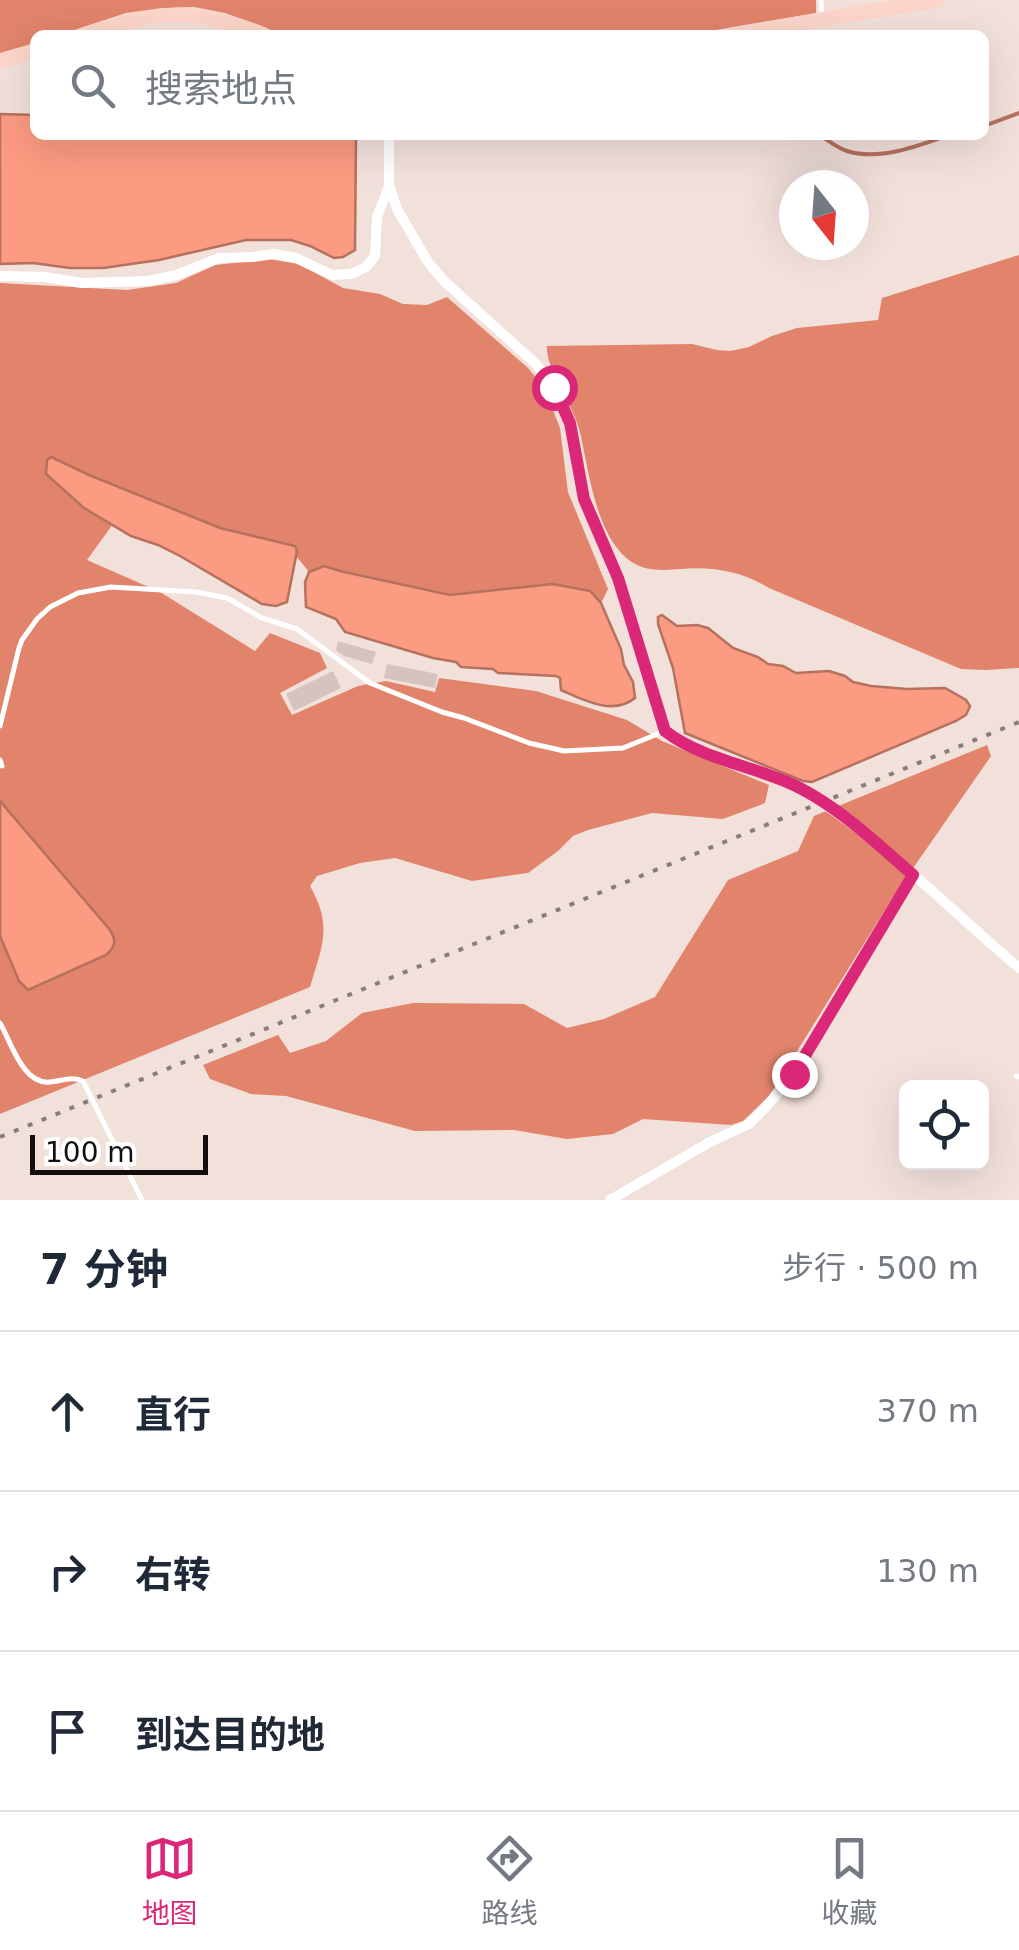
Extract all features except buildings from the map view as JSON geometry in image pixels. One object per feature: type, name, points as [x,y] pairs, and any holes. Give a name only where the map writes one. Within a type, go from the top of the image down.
[{"type":"street","points":[[762,30],[937,0]]},
{"type":"street","points":[[100,30],[138,19],[194,14],[250,30]]},
{"type":"street","points":[[0,61],[30,52]]},
{"type":"street","points":[[389,140],[389,185],[399,213],[428,262],[535,363],[554,387],[570,423],[584,499],[618,578],[665,731],[686,745],[798,788],[834,810],[1019,968]]},
{"type":"street","points":[[0,276],[36,276],[82,283],[148,282],[219,258],[274,254],[296,258],[332,274],[351,274],[366,267],[375,256],[377,217],[389,185]]},
{"type":"street","points":[[610,1200],[710,1142],[750,1124],[794,1074],[913,875]]},
{"type":"lane","points":[[821,0],[822,20]]},
{"type":"lane","points":[[0,726],[19,648],[37,619],[65,597],[110,587],[196,592],[226,598],[262,618],[297,628],[370,683],[529,743],[564,751],[623,748],[665,731]]},
{"type":"lane","points":[[0,1022],[33,1079],[83,1080],[142,1200]]},
{"type":"shaded area","points":[[0,0],[816,0],[816,13],[716,30],[271,30],[225,13],[194,7],[163,8],[126,13],[74,30],[30,30],[30,44],[0,53]]},
{"type":"shaded area","points":[[0,114],[30,115],[30,140],[356,140],[355,250],[343,257],[334,258],[291,240],[246,240],[103,268],[0,264]]},
{"type":"shaded area","points":[[1019,255],[1019,668],[961,669],[748,577],[715,569],[646,568],[627,558],[615,545],[598,508],[580,432],[550,365],[547,346],[692,344],[730,351],[797,328],[878,320],[882,298]]},
{"type":"shaded area","points":[[269,259],[299,264],[343,288],[380,294],[403,304],[427,305],[447,297],[528,368],[544,387],[560,428],[568,492],[608,589],[601,603],[588,592],[573,587],[456,596],[337,571],[309,572],[296,556],[295,546],[220,528],[63,462],[49,478],[77,503],[113,524],[87,560],[160,592],[255,651],[270,633],[320,653],[327,668],[280,693],[292,715],[358,686],[386,681],[435,692],[439,678],[536,691],[627,720],[662,741],[769,785],[765,803],[723,819],[652,813],[588,830],[573,836],[528,873],[472,881],[395,858],[317,876],[310,886],[321,913],[323,936],[310,987],[0,1114],[0,283],[127,290],[176,283],[215,265]]},
{"type":"shaded area","points":[[51,457],[220,528],[295,546],[287,602],[276,606],[262,604],[180,556],[131,536],[84,508],[46,474]]},
{"type":"shaded area","points":[[324,566],[450,595],[553,584],[590,591],[601,603],[621,649],[635,698],[617,706],[598,704],[561,690],[560,678],[556,676],[461,667],[456,662],[345,632],[336,619],[306,607],[305,582],[309,572]]},
{"type":"shaded area","points":[[662,615],[677,626],[708,628],[733,648],[796,673],[829,671],[871,686],[945,688],[970,706],[966,715],[956,721],[812,782],[803,781],[685,733],[673,668],[658,624]]},
{"type":"shaded area","points":[[987,745],[991,756],[893,897],[769,1096],[743,1121],[731,1125],[643,1119],[613,1134],[567,1139],[514,1130],[415,1131],[286,1096],[251,1094],[210,1079],[203,1065],[278,1035],[290,1053],[326,1041],[362,1013],[413,1003],[524,1004],[567,1028],[604,1019],[655,997],[728,880],[798,851],[814,816]]},
{"type":"shaded area","points":[[0,801],[110,930],[114,941],[106,955],[28,990],[19,981],[0,936]]},
{"type":"waterway","points":[[989,124],[1019,113]]},
{"type":"waterway","points":[[827,140],[859,154],[899,151],[936,140]]},
{"type":"railway","points":[[0,1137],[1019,722]]},
{"type":"route","points":[[554,387],[570,423],[584,499],[618,578],[665,731],[686,745],[798,788],[834,810],[913,875],[794,1074]]}]
